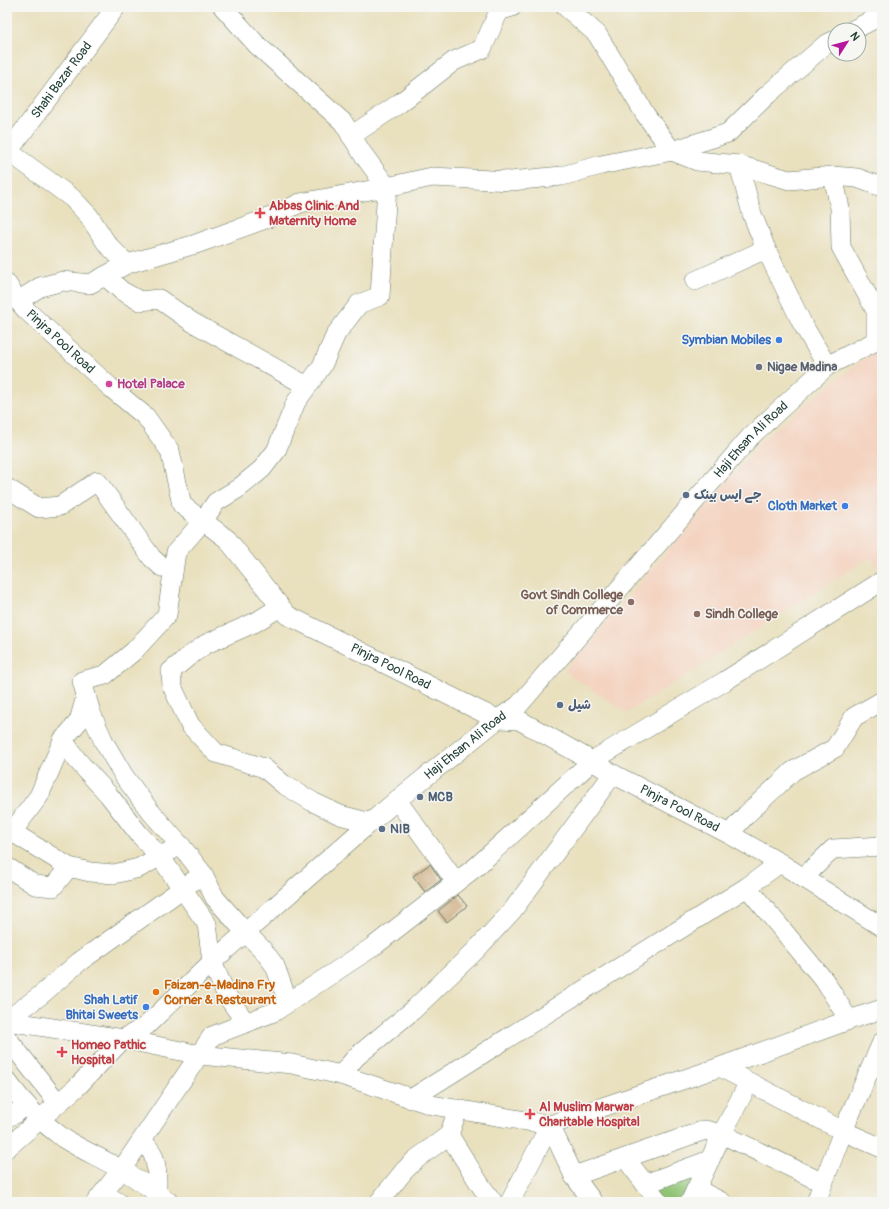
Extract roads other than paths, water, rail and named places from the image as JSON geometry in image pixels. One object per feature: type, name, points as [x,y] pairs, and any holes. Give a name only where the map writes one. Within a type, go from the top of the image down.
[{"type":"street","name":"Shahi Bazar Road","points":[[7,147],[116,7]]},
{"type":"street","points":[[223,7],[257,45],[343,122],[351,136],[387,187],[380,296],[359,304],[336,334],[322,366],[296,402],[276,451],[262,469],[238,488],[216,502],[203,521],[176,552],[167,615],[134,651],[105,675],[82,681],[90,713],[104,742],[124,776],[150,811],[203,874],[215,898],[263,950],[275,966],[288,1002]]},
{"type":"street","points":[[566,7],[597,34],[645,114],[672,151],[696,161],[739,165],[790,180],[833,176],[857,178],[882,187]]},
{"type":"street","points":[[351,136],[400,103],[454,61],[482,49],[504,8]]},
{"type":"street","points":[[867,23],[882,15]]},
{"type":"street","points":[[18,302],[40,287],[63,281],[90,284],[127,264],[196,244],[271,217],[300,203],[432,177],[511,181],[562,176],[672,151],[728,133],[767,95],[827,44]]},
{"type":"street","points":[[7,147],[72,198],[89,216],[107,244],[127,264]]},
{"type":"street","points":[[739,165],[752,214],[766,249],[802,323],[827,366]]},
{"type":"street","points":[[833,176],[840,208],[841,248],[876,311],[879,339]]},
{"type":"street","points":[[695,281],[766,249]]},
{"type":"street","points":[[105,276],[122,291],[140,302],[159,299],[192,322],[307,386]]},
{"type":"street","name":"Pinjra Pool Road","points":[[7,284],[18,302],[26,310],[110,387],[146,417],[170,451],[182,505],[227,539],[287,615],[484,713],[498,719],[519,720],[613,774],[729,834],[780,863],[882,927]]},
{"type":"street","name":"Haji Ehsan Ali Road","points":[[7,1148],[77,1087],[123,1039],[146,1026],[212,962],[397,800],[498,719],[518,706],[751,436],[827,366],[879,339]]},
{"type":"street","points":[[7,488],[39,508],[60,506],[97,481],[152,558],[162,567],[174,570]]},
{"type":"street","points":[[106,1199],[122,1169],[212,1036],[274,1012],[374,946],[477,866],[592,761],[725,681],[882,581]]},
{"type":"street","points":[[280,607],[256,622],[206,644],[188,657],[172,671],[172,686],[190,725],[216,753],[264,768],[283,784],[313,802],[340,815],[371,823]]},
{"type":"street","points":[[86,696],[79,721],[63,740],[39,796],[12,832],[69,867],[90,872],[114,874],[139,868],[161,858],[181,846]]},
{"type":"street","points":[[729,834],[747,814],[793,771],[835,748],[854,717],[882,701]]},
{"type":"street","points":[[63,740],[77,760],[108,794],[184,888],[191,903],[207,924],[212,962],[227,996],[246,1023]]},
{"type":"street","points":[[341,1075],[356,1057],[412,1011],[476,950],[512,911],[613,774]]},
{"type":"street","points":[[397,800],[456,882]]},
{"type":"street","points":[[803,878],[833,849],[882,846]]},
{"type":"street","points":[[411,1099],[747,887],[780,863]]},
{"type":"street","points":[[7,867],[35,885],[53,887],[69,867]]},
{"type":"street","points":[[7,1020],[41,995],[79,962],[203,874]]},
{"type":"street","points":[[747,887],[824,980],[849,1020]]},
{"type":"street","points":[[7,1020],[123,1039],[200,1055],[292,1064],[341,1075],[432,1105],[550,1125],[720,1067],[882,1009]]},
{"type":"street","points":[[7,1038],[58,1103]]},
{"type":"street","points":[[574,1176],[706,1130],[722,1134],[823,1196],[843,1131],[877,1068],[882,1042]]},
{"type":"street","points":[[720,1067],[843,1131],[882,1148]]},
{"type":"street","points":[[7,1081],[26,1105],[40,1119],[63,1137],[85,1151],[122,1169],[160,1199]]},
{"type":"street","points":[[722,1202],[693,1196],[722,1134],[749,1082]]},
{"type":"street","points":[[24,1134],[9,1117],[26,1105]]},
{"type":"street","points":[[379,1202],[415,1160],[449,1135],[458,1109]]},
{"type":"street","points":[[550,1125],[574,1176],[593,1202]]},
{"type":"street","points":[[510,1202],[550,1125]]},
{"type":"street","points":[[449,1135],[481,1186],[493,1202]]},
{"type":"street","points":[[142,1140],[153,1154],[160,1199]]},
{"type":"street","points":[[626,1159],[659,1202]]},
{"type":"street","points":[[645,1184],[710,1160]]},
{"type":"place","name":"Abbas Clinic And Maternity Home","points":[[260,213]]},
{"type":"place","name":"Symbian Mobiles","points":[[779,340]]},
{"type":"place","name":"Nigae Madina","points":[[759,367]]},
{"type":"place","name":"Hotel Palace","points":[[109,384]]},
{"type":"place","name":"جے ایس بینک","points":[[686,495]]},
{"type":"place","name":"Cloth Market","points":[[845,506]]},
{"type":"place","name":"Govt Sindh College of Commerce","points":[[631,602]]},
{"type":"place","name":"Sindh College","points":[[697,614]]},
{"type":"place","name":"شیل","points":[[560,705]]},
{"type":"place","name":"MCB","points":[[420,797]]},
{"type":"place","name":"NIB","points":[[382,829]]},
{"type":"place","name":"Faizan-e-Madina Fry Corner & Restaurant","points":[[156,992]]},
{"type":"place","name":"Shah Latif Bhitai Sweets","points":[[146,1007]]},
{"type":"place","name":"Homeo Pathic Hospital","points":[[62,1052]]},
{"type":"place","name":"Al Muslim Marwar Charitable Hospital","points":[[530,1114]]}]
